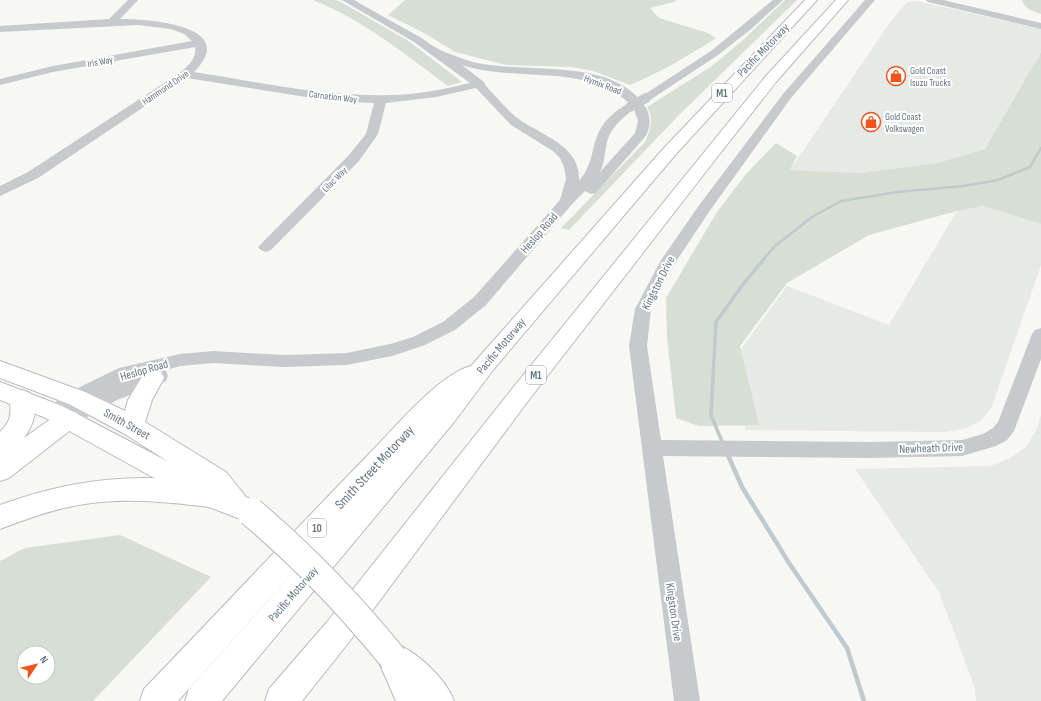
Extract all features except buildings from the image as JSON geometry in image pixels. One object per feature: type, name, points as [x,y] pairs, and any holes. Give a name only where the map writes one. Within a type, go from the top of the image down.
[{"type":"main road","name":"Pacific Motorway","points":[[201,701],[446,416],[485,364],[670,151],[811,0]]},
{"type":"main road","name":"Pacific Motorway","points":[[282,701],[338,632],[520,395],[698,170],[771,79],[842,0]]},
{"type":"main road","name":"Smith Street Motorway","points":[[156,701],[341,500],[444,392],[485,364]]},
{"type":"main road","name":"Smith Street","points":[[0,369],[73,409],[210,496],[244,509]]},
{"type":"main road","points":[[132,426],[140,400],[153,378]]},
{"type":"main road","name":"Smith Street","points":[[0,391],[22,399],[73,409],[132,426],[217,479],[244,509],[300,554],[326,580],[394,658],[427,687],[438,701]]},
{"type":"main road","points":[[0,448],[17,430],[22,422],[24,414],[22,399]]},
{"type":"main road","points":[[0,452],[25,431],[73,409]]},
{"type":"main road","points":[[0,471],[73,409]]},
{"type":"main road","points":[[0,517],[60,498],[110,490],[150,489],[210,496]]},
{"type":"main road","name":"Smith Street","points":[[394,658],[412,701]]},
{"type":"street","points":[[112,22],[133,0]]},
{"type":"street","name":"Hymix Road","points":[[347,0],[435,51],[457,61],[488,69],[557,72],[594,79],[626,93],[633,99],[643,114],[644,126],[642,134],[540,243],[520,255]]},
{"type":"street","name":"Heslop Road","points":[[73,409],[96,387],[126,374],[160,364],[180,360],[213,357],[242,360],[298,361],[347,359],[392,350],[419,341],[443,329],[464,316],[480,301],[567,201],[583,186],[595,169],[598,160],[600,142],[609,125],[619,115],[695,68],[724,46],[778,0]]},
{"type":"street","name":"Kingston Drive","points":[[687,701],[638,346],[643,309],[667,263],[705,207],[787,96],[870,0]]},
{"type":"street","points":[[931,0],[1041,26]]},
{"type":"street","points":[[0,29],[112,22],[151,22],[169,25],[190,32],[200,43]]},
{"type":"street","name":"Hammond Drive","points":[[0,192],[33,175],[185,74],[198,62],[201,54],[200,43]]},
{"type":"street","name":"Iris Way","points":[[0,82],[53,69],[200,43]]},
{"type":"street","name":"Hymix Road","points":[[435,51],[480,84],[515,122],[549,141],[566,156],[571,167],[572,179],[567,201]]},
{"type":"street","name":"Carnation Way","points":[[185,74],[331,97],[360,99],[381,99],[436,94],[480,84]]},
{"type":"street","name":"Lilac Way","points":[[266,247],[354,158],[372,134],[381,99]]},
{"type":"street","name":"Newheath Drive","points":[[652,448],[962,448],[989,440],[1000,434],[1007,426],[1041,334]]},
{"type":"street","name":"Heslop Road","points":[[73,409],[153,378],[195,367],[242,360]]},
{"type":"shaded area","points":[[313,0],[336,0],[341,2],[410,42],[462,82],[448,86],[366,27]]},
{"type":"shaded area","points":[[405,0],[676,0],[674,2],[650,8],[659,18],[708,33],[716,38],[653,75],[630,85],[593,71],[571,67],[506,65],[455,52],[426,34],[388,15]]},
{"type":"shaded area","points":[[785,0],[797,0],[679,115],[569,230],[561,228],[645,142],[651,124],[647,107],[712,66],[743,40]]},
{"type":"shaded area","points":[[1022,0],[1041,0],[1041,14],[1027,8]]},
{"type":"shaded area","points":[[917,1],[1041,29],[1041,52],[985,149],[937,163],[861,173],[790,170],[886,28],[905,4],[908,2]]},
{"type":"shaded area","points":[[1041,52],[1041,224],[983,206],[957,211],[869,235],[787,283],[740,346],[759,425],[699,426],[676,418],[667,338],[666,298],[717,212],[746,174],[776,143],[797,156],[790,170],[861,173],[937,163],[985,149]]},
{"type":"shaded area","points":[[983,206],[1041,224],[1041,265],[992,406],[979,422],[964,429],[945,432],[745,430],[741,349],[787,286],[889,325],[957,211]]},
{"type":"shaded area","points":[[1041,415],[1041,701],[976,701],[975,688],[939,592],[855,469],[991,466],[1010,458],[1026,447],[1037,428]]},
{"type":"shaded area","points":[[120,535],[211,577],[93,701],[0,701],[0,561],[25,548]]},
{"type":"waterway","points":[[763,260],[775,246],[812,217],[841,201],[898,192],[963,186],[998,180],[1030,167],[1041,148]]},
{"type":"waterway","points":[[723,444],[711,415],[716,322],[744,283],[764,259]]},
{"type":"waterway","points":[[727,453],[742,487],[789,563],[847,648],[864,701]]},
{"type":"place","name":"Gold Coast Isuzu Trucks","points":[[896,76]]},
{"type":"place","name":"Gold Coast Volkswagen","points":[[871,122]]}]
